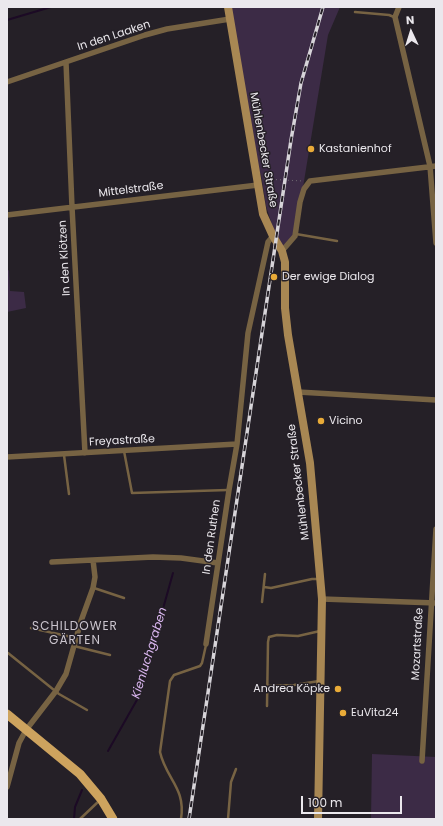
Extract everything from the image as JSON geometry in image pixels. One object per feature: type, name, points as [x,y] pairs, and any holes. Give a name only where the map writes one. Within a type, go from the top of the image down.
[{"type":"main road","name":"Mühlenbecker Straße","points":[[228,7],[263,214],[282,251],[285,262],[284,308],[310,463],[322,599],[322,681],[318,819]]},
{"type":"main road","points":[[7,714],[80,774],[101,799],[113,819]]},
{"type":"street","points":[[398,7],[395,17],[433,166],[436,243]]},
{"type":"street","name":"In den Laaken","points":[[7,82],[145,35],[230,19]]},
{"type":"street","name":"In den Klötzen","points":[[66,62],[72,207],[86,453]]},
{"type":"street","points":[[282,251],[295,234],[300,202],[304,189],[310,181],[433,166]]},
{"type":"street","name":"Mittelstraße","points":[[7,215],[258,182]]},
{"type":"street","name":"In den Ruthen","points":[[206,644],[237,444],[248,334],[268,242],[273,236]]},
{"type":"street","points":[[298,392],[436,400]]},
{"type":"street","name":"Freyastraße","points":[[7,457],[237,444]]},
{"type":"street","name":"Mozartstraße","points":[[422,760],[433,603],[436,528]]},
{"type":"street","points":[[52,562],[181,558],[218,563]]},
{"type":"street","points":[[7,787],[19,743],[26,730],[56,691],[66,674],[76,638],[93,588],[95,577],[93,560]]},
{"type":"street","points":[[322,599],[433,603]]},
{"type":"lane","points":[[355,12],[389,15],[395,17]]},
{"type":"lane","points":[[295,234],[337,241]]},
{"type":"lane","points":[[124,451],[132,493],[229,490]]},
{"type":"lane","points":[[64,454],[69,494]]},
{"type":"lane","points":[[262,602],[265,574]]},
{"type":"lane","points":[[264,587],[271,588],[312,579],[321,579]]},
{"type":"lane","points":[[93,588],[124,598]]},
{"type":"lane","points":[[31,628],[76,638]]},
{"type":"lane","points":[[267,706],[269,637],[277,635],[298,636],[322,631]]},
{"type":"lane","name":"In den Ruthen","points":[[182,819],[182,798],[162,761],[160,752],[170,681],[174,675],[200,666],[206,644]]},
{"type":"lane","points":[[74,646],[110,655]]},
{"type":"lane","points":[[8,653],[56,691],[87,710]]},
{"type":"lane","points":[[267,686],[294,685],[322,681]]},
{"type":"lane","points":[[228,819],[232,782],[236,769]]},
{"type":"lane","points":[[80,819],[101,799]]},
{"type":"path","points":[[258,182],[285,179],[310,181]]},
{"type":"shaded area","points":[[228,7],[340,7],[328,35],[295,236],[285,248],[273,247],[274,231],[266,206],[261,175],[254,161]]},
{"type":"shaded area","points":[[9,270],[10,291],[24,292],[26,308],[7,312],[7,271]]},
{"type":"shaded area","points":[[372,754],[436,757],[436,819],[371,819]]},
{"type":"waterway","points":[[7,20],[51,7]]},
{"type":"waterway","name":"Kienluchgraben","points":[[108,751],[138,698],[173,573]]},
{"type":"waterway","name":"Kienluchgraben","points":[[74,819],[75,807],[82,790]]},
{"type":"railway","points":[[189,819],[291,140],[301,83],[323,7]]},
{"type":"place","name":"Kastanienhof","points":[[311,149]]},
{"type":"place","name":"Der ewige Dialog","points":[[274,277]]},
{"type":"place","name":"Vicino","points":[[321,421]]},
{"type":"place","name":"Andrea Köpke","points":[[338,689]]},
{"type":"place","name":"EuVita24","points":[[343,713]]},
{"type":"district","name":"SCHILDOWER GÄRTEN","points":[[75,634]]}]
